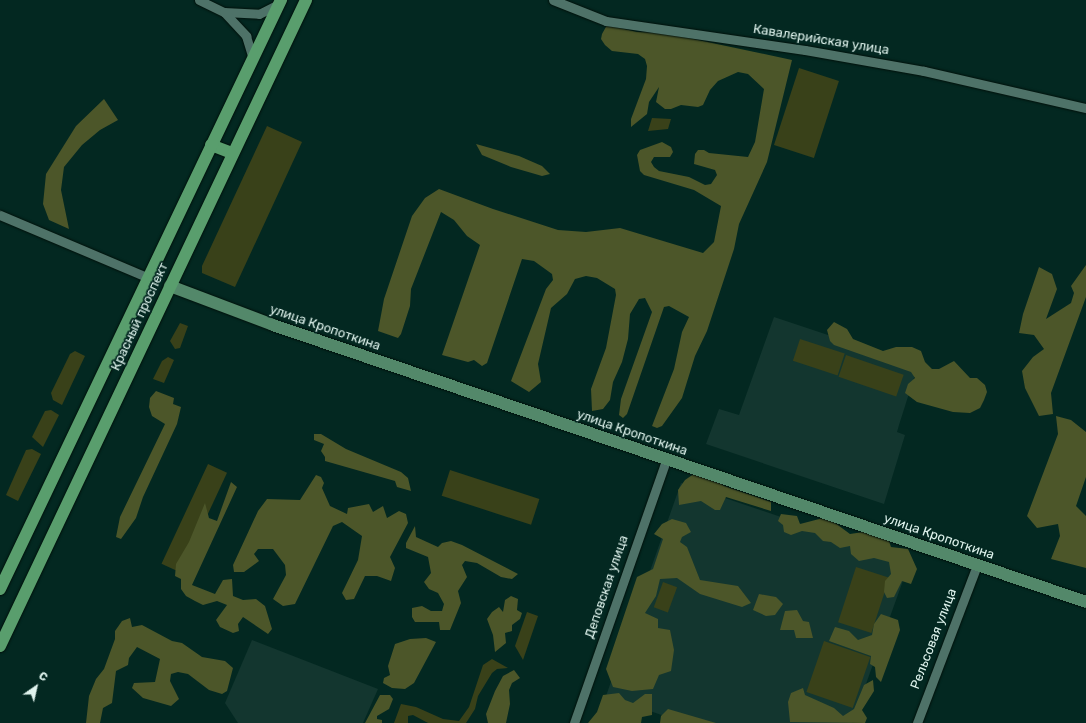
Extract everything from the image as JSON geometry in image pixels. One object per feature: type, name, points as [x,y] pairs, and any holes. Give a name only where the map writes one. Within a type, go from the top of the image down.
[{"type":"main road","name":"Красный проспект","points":[[0,646],[232,153],[306,0]]},
{"type":"main road","name":"Красный проспект","points":[[0,589],[280,2]]},
{"type":"main road","points":[[211,145],[232,153]]},
{"type":"main road","points":[[149,278],[170,286]]},
{"type":"main road","name":"улица Кропоткина","points":[[170,286],[273,325],[1086,602]]},
{"type":"street","points":[[199,0],[224,12],[246,36],[253,59]]},
{"type":"street","name":"Кавалерийская улица","points":[[553,0],[606,21],[804,50],[924,71],[1086,108]]},
{"type":"street","points":[[224,12],[259,14],[280,2]]},
{"type":"street","points":[[0,215],[149,278]]},
{"type":"street","name":"Деповская улица","points":[[574,723],[666,460]]},
{"type":"street","name":"Рельсовая улица","points":[[917,723],[977,565]]},
{"type":"shaded area","points":[[774,317],[918,365],[897,432],[905,435],[884,504],[706,444],[719,409],[739,415]]},
{"type":"shaded area","points":[[681,483],[910,561],[852,723],[685,723],[606,696]]},
{"type":"shaded area","points":[[252,640],[378,689],[363,723],[238,723],[225,703]]},
{"type":"green space","points":[[607,25],[637,32],[665,33],[792,60],[767,162],[739,224],[734,249],[707,331],[695,356],[682,398],[662,426],[657,428],[652,426],[674,369],[682,332],[689,317],[669,306],[664,307],[627,414],[623,418],[619,415],[621,399],[652,312],[645,298],[639,299],[630,314],[628,339],[622,362],[613,382],[610,400],[603,409],[592,411],[591,389],[606,348],[616,295],[615,289],[597,278],[586,276],[575,279],[567,294],[551,308],[538,364],[541,382],[529,392],[511,381],[546,289],[553,280],[552,274],[534,261],[522,259],[487,363],[482,366],[474,360],[468,362],[442,355],[480,245],[467,236],[454,220],[441,212],[411,289],[410,306],[401,334],[398,338],[378,331],[384,299],[412,216],[425,198],[439,189],[493,209],[558,230],[586,232],[620,228],[703,253],[714,242],[721,206],[694,190],[644,175],[640,171],[637,155],[640,150],[662,142],[671,147],[673,152],[670,157],[654,157],[651,162],[654,167],[659,171],[689,177],[705,185],[711,184],[717,175],[715,170],[694,164],[695,154],[698,150],[704,150],[709,153],[748,157],[755,142],[764,89],[748,74],[738,72],[718,81],[710,90],[703,105],[698,107],[681,105],[671,109],[665,109],[656,102],[659,87],[649,102],[647,114],[631,127],[631,119],[646,79],[647,66],[645,59],[638,54],[612,51],[605,45],[601,39]]},
{"type":"green space","points":[[799,68],[839,81],[814,158],[774,145]]},
{"type":"green space","points":[[104,99],[118,120],[100,130],[82,145],[64,167],[61,190],[69,229],[49,220],[43,204],[46,174],[76,126]]},
{"type":"green space","points":[[652,118],[671,119],[668,129],[648,131]]},
{"type":"green space","points":[[267,126],[302,142],[235,287],[202,273],[202,266]]},
{"type":"green space","points":[[476,144],[519,156],[542,166],[550,174],[542,176],[511,167],[482,155]]},
{"type":"green space","points":[[1086,265],[1086,297],[1051,393],[1053,414],[1039,416],[1025,388],[1022,371],[1033,357],[1044,349],[1034,335],[1019,333],[1023,314],[1039,267],[1052,274],[1057,289],[1046,319],[1071,303],[1074,293],[1071,286]]},
{"type":"green space","points":[[834,322],[847,329],[853,339],[883,351],[896,347],[912,347],[921,351],[925,362],[932,369],[939,369],[954,361],[970,378],[977,378],[985,385],[987,392],[980,408],[970,413],[953,412],[917,402],[905,393],[908,384],[915,378],[911,372],[834,345],[830,341],[827,330]]},
{"type":"green space","points":[[180,323],[188,326],[180,348],[175,349],[170,341]]},
{"type":"green space","points":[[800,339],[845,354],[838,375],[793,361]]},
{"type":"green space","points":[[75,351],[85,356],[62,405],[53,400],[51,393],[70,354]]},
{"type":"green space","points":[[846,355],[904,375],[896,397],[839,377]]},
{"type":"green space","points":[[168,357],[174,360],[164,383],[153,379],[162,361]]},
{"type":"green space","points":[[156,391],[174,398],[173,404],[181,407],[177,424],[143,497],[136,518],[121,539],[116,537],[120,517],[165,424],[152,416],[149,407],[150,398]]},
{"type":"green space","points":[[51,410],[59,415],[43,447],[32,437],[45,411]]},
{"type":"green space","points":[[1056,416],[1071,420],[1086,432],[1086,477],[1076,506],[1086,516],[1086,568],[1051,559],[1060,536],[1058,524],[1037,528],[1027,516],[1058,434]]},
{"type":"green space","points":[[314,434],[321,434],[346,449],[401,472],[408,478],[411,491],[397,487],[395,481],[325,461],[325,457],[321,451],[324,444],[314,440]]},
{"type":"green space","points":[[32,449],[41,454],[18,501],[6,495],[26,450]]},
{"type":"green space","points":[[208,464],[227,473],[181,573],[162,564]]},
{"type":"green space","points":[[701,469],[724,486],[771,502],[771,511],[726,497],[720,510],[715,510],[701,501],[679,505],[678,490],[685,480]]},
{"type":"green space","points":[[450,470],[539,499],[531,525],[442,496]]},
{"type":"green space","points":[[316,475],[321,477],[324,483],[322,488],[330,506],[347,514],[348,508],[369,504],[373,512],[383,506],[387,518],[399,511],[406,514],[408,523],[390,557],[395,568],[391,581],[377,576],[365,576],[354,599],[346,600],[342,593],[358,560],[362,536],[342,522],[333,526],[295,604],[283,606],[273,599],[286,575],[285,565],[273,549],[258,549],[254,554],[259,561],[244,572],[234,572],[233,565],[258,511],[267,499],[300,500]]},
{"type":"green space","points":[[231,482],[237,487],[192,585],[215,594],[223,580],[232,579],[233,596],[243,600],[256,599],[265,606],[272,629],[268,634],[243,617],[238,624],[239,631],[233,633],[220,627],[216,620],[227,605],[217,601],[203,605],[186,596],[181,589],[181,579],[175,576],[176,564],[189,542],[205,503],[209,518],[217,521]]},
{"type":"green space","points":[[781,514],[797,516],[800,524],[827,517],[850,534],[870,531],[887,535],[891,547],[908,549],[917,569],[911,584],[902,581],[894,597],[887,598],[884,592],[885,581],[891,574],[889,562],[874,558],[859,561],[851,554],[850,546],[840,548],[831,542],[823,541],[815,533],[802,531],[791,535],[784,532],[783,525],[778,521]]},
{"type":"green space","points":[[672,519],[686,523],[691,532],[682,537],[680,542],[687,547],[700,580],[738,586],[751,603],[742,607],[700,594],[677,578],[660,579],[656,596],[645,613],[658,619],[658,628],[670,630],[674,650],[671,671],[659,675],[653,689],[632,691],[613,687],[606,669],[637,577],[653,569],[663,539],[654,534],[662,524]]},
{"type":"green space","points":[[415,526],[416,537],[438,547],[442,543],[451,541],[462,545],[518,574],[512,579],[501,577],[477,563],[465,561],[462,565],[467,577],[458,591],[461,603],[450,630],[440,630],[439,622],[415,622],[412,617],[412,608],[422,606],[431,611],[442,611],[444,604],[438,593],[429,589],[424,582],[431,573],[428,557],[406,548],[406,543]]},
{"type":"green space","points":[[856,567],[889,578],[871,633],[838,622]]},
{"type":"green space","points":[[663,582],[677,587],[668,613],[654,607]]},
{"type":"green space","points":[[759,594],[776,597],[783,604],[775,615],[766,616],[753,610]]},
{"type":"green space","points":[[511,596],[518,599],[517,610],[522,613],[520,619],[512,625],[512,631],[505,633],[506,643],[495,652],[493,635],[487,619],[492,612],[499,607],[503,612],[505,600]]},
{"type":"green space","points":[[797,610],[803,621],[809,622],[813,638],[796,638],[794,630],[780,630],[785,611]]},
{"type":"green space","points":[[527,612],[538,616],[523,660],[515,646]]},
{"type":"green space","points":[[881,614],[898,620],[900,630],[881,682],[876,677],[875,667],[870,664],[871,656],[829,641],[835,627],[849,631],[858,640],[872,635],[874,624]]},
{"type":"green space","points":[[130,618],[132,627],[142,625],[172,641],[182,643],[202,657],[225,661],[233,668],[227,691],[222,694],[209,690],[188,674],[178,672],[171,674],[170,681],[179,699],[171,706],[143,698],[132,688],[134,683],[155,682],[160,659],[137,647],[129,658],[128,665],[116,671],[112,703],[103,708],[100,723],[86,723],[89,696],[96,679],[104,669],[115,639],[115,631],[122,621]]},
{"type":"green space","points":[[426,638],[436,642],[414,683],[405,689],[392,688],[383,683],[384,678],[390,675],[388,666],[395,644],[410,639]]},
{"type":"green space","points":[[824,641],[870,657],[853,708],[806,692]]},
{"type":"green space","points":[[492,659],[508,668],[497,669],[492,673],[478,696],[475,709],[466,723],[428,723],[413,715],[408,716],[408,723],[394,723],[401,704],[416,707],[443,719],[459,721],[469,707],[483,665]]},
{"type":"green space","points":[[514,670],[520,678],[512,683],[509,690],[510,704],[506,723],[488,723],[486,714],[495,691],[503,676]]},
{"type":"green space","points":[[873,680],[874,691],[862,710],[867,718],[865,723],[790,722],[788,702],[791,693],[803,688],[805,695],[834,708],[843,716],[854,709],[864,685]]},
{"type":"green space","points":[[619,693],[625,700],[633,703],[645,694],[652,694],[652,715],[642,717],[641,723],[588,723],[597,712],[603,695]]},
{"type":"green space","points":[[380,695],[390,695],[393,699],[389,709],[377,716],[377,719],[382,720],[382,723],[365,723]]},
{"type":"green space","points":[[668,709],[716,723],[660,723],[661,716]]}]
